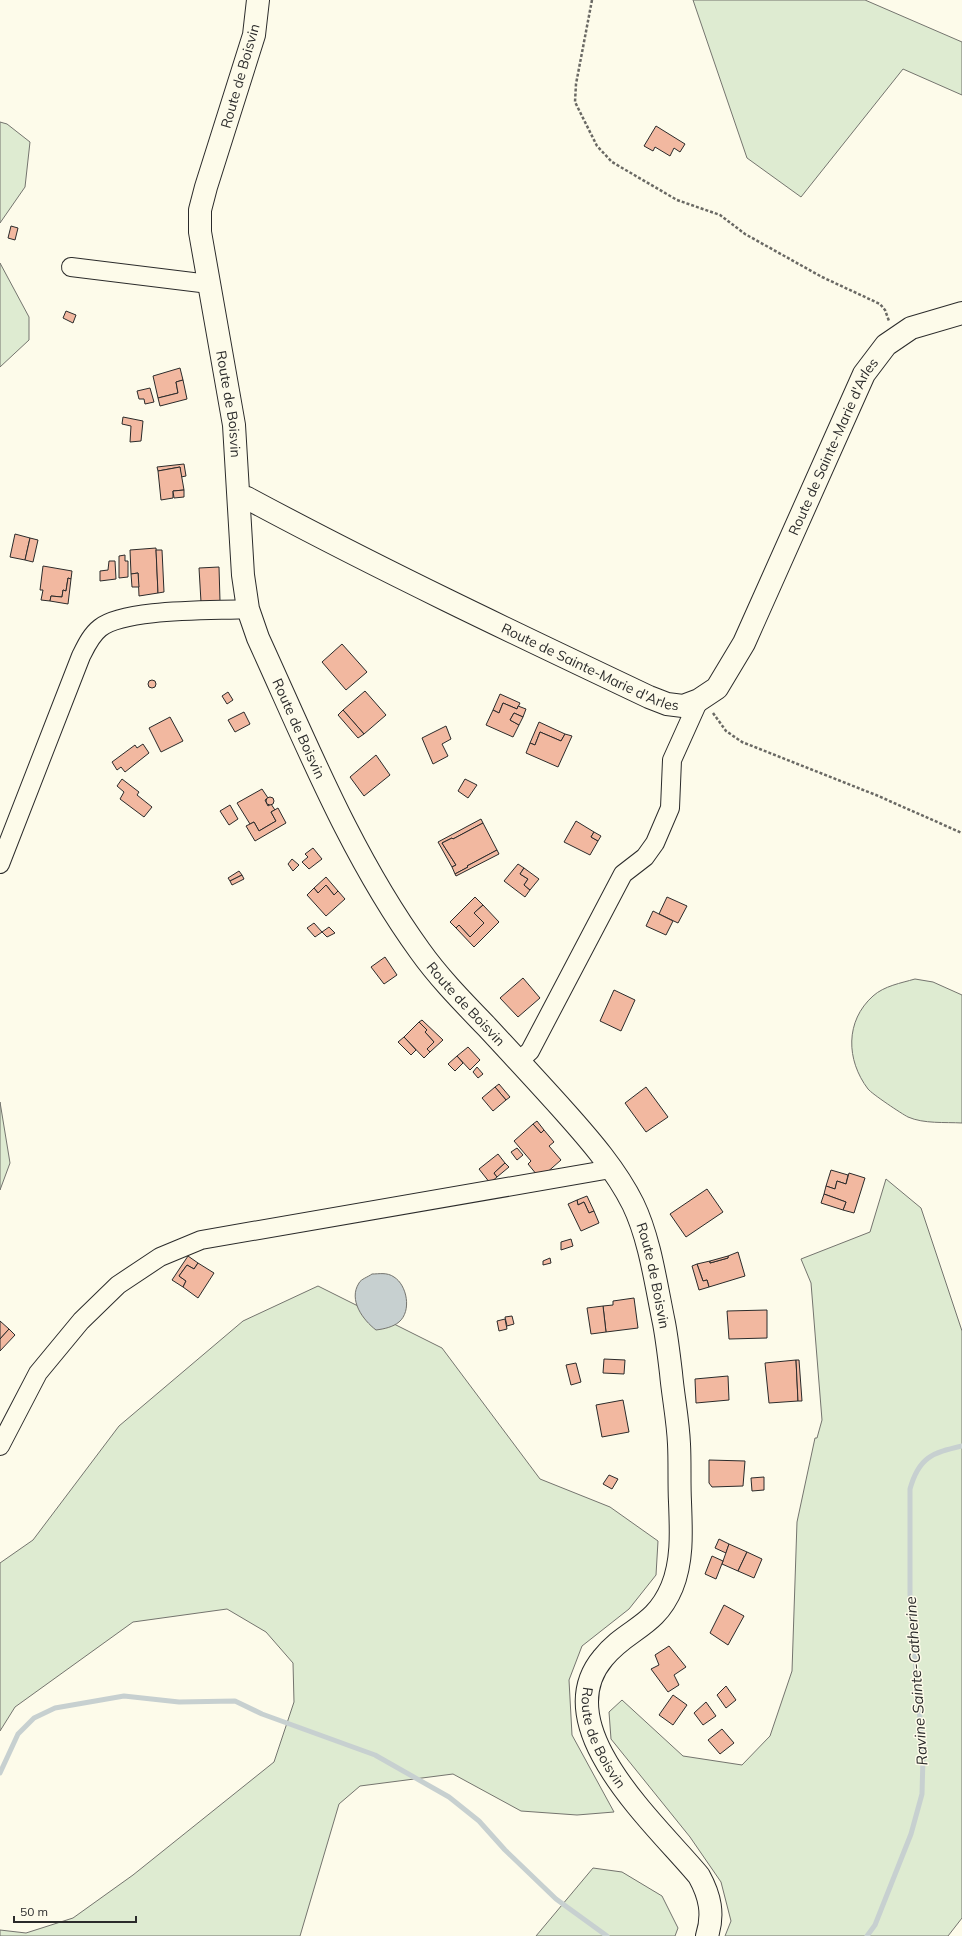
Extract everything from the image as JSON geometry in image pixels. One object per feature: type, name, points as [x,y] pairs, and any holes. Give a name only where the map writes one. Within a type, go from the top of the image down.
[{"type":"main road","name":"Route de Boisvin","points":[[258,0],[254,36],[200,210],[200,232],[234,425],[240,498],[243,575],[248,609],[258,638],[342,819],[379,888],[429,964],[586,1136],[611,1169],[635,1207],[645,1237],[665,1327],[679,1442],[681,1540],[678,1568],[668,1596],[660,1610],[650,1621],[606,1653],[596,1666],[590,1679],[586,1695],[587,1712],[590,1728],[597,1743],[622,1785],[699,1876],[706,1888],[712,1912],[707,1936]]},
{"type":"main road","name":"Route de Sainte-Marie d'Arles","points":[[240,498],[247,498],[313,533],[510,631],[649,697],[667,704],[683,706],[699,700],[717,688],[744,643],[864,374],[886,345],[911,328],[962,313]]},
{"type":"street","points":[[71,267],[209,284]]},
{"type":"street","points":[[0,864],[81,656],[92,636],[101,627],[117,619],[137,615],[248,609]]},
{"type":"street","points":[[519,1061],[530,1051],[623,874],[645,857],[655,843],[670,808],[672,760],[699,700]]},
{"type":"street","points":[[0,1446],[38,1374],[81,1321],[118,1284],[160,1258],[201,1240],[611,1169]]},
{"type":"path","points":[[592,0],[576,84],[575,102],[597,146],[612,162],[677,200],[720,216],[745,234],[880,304],[885,310],[895,338]]},
{"type":"path","points":[[699,700],[712,711],[726,731],[742,742],[876,795],[962,833]]},
{"type":"green space","points":[[693,0],[865,0],[962,42],[962,95],[903,69],[801,197],[747,158]]},
{"type":"green space","points":[[0,122],[7,124],[30,142],[25,187],[0,223]]},
{"type":"green space","points":[[0,263],[29,317],[29,340],[0,367]]},
{"type":"green space","points":[[915,979],[933,982],[962,995],[962,1123],[928,1122],[908,1117],[871,1092],[861,1078],[856,1066],[852,1041],[853,1029],[857,1017],[864,1006],[873,996],[882,990],[893,985]]},
{"type":"green space","points":[[0,1102],[10,1163],[0,1190]]},
{"type":"green space","points":[[886,1179],[921,1208],[962,1331],[962,1918],[948,1936],[725,1936],[731,1921],[721,1882],[690,1837],[611,1739],[609,1712],[622,1700],[683,1756],[742,1765],[770,1736],[792,1671],[797,1522],[815,1438],[817,1438],[822,1420],[811,1283],[801,1259],[870,1232]]},
{"type":"green space","points":[[318,1286],[442,1348],[540,1479],[610,1507],[658,1541],[656,1575],[629,1609],[582,1646],[569,1680],[572,1735],[614,1812],[577,1815],[521,1811],[453,1774],[360,1786],[339,1804],[300,1936],[0,1936],[0,1930],[26,1933],[73,1918],[133,1875],[274,1762],[294,1702],[293,1663],[266,1632],[227,1609],[133,1622],[15,1707],[0,1731],[0,1563],[33,1540],[119,1426],[243,1321]]},
{"type":"green space","points":[[593,1868],[622,1872],[662,1896],[678,1928],[675,1936],[536,1936]]},
{"type":"shaded area","points":[[372,1274],[391,1275],[398,1281],[405,1292],[407,1305],[406,1311],[399,1322],[388,1328],[376,1330],[366,1321],[356,1303],[356,1289],[363,1279]]},
{"type":"building","points":[[656,126],[685,144],[680,152],[674,148],[670,156],[655,147],[653,151],[644,146]]},
{"type":"building","points":[[11,226],[18,228],[15,240],[8,238]]},
{"type":"building","points":[[66,311],[76,315],[73,323],[63,318]]},
{"type":"building","points":[[180,368],[183,380],[176,382],[178,393],[158,398],[153,376]]},
{"type":"building","points":[[183,380],[187,399],[160,406],[158,398],[178,393],[176,382]]},
{"type":"building","points":[[150,388],[154,402],[145,404],[144,399],[139,399],[137,391]]},
{"type":"building","points":[[123,417],[143,421],[141,441],[130,442],[131,426],[122,424]]},
{"type":"building","points":[[184,464],[186,476],[181,477],[180,467],[158,471],[157,467]]},
{"type":"building","points":[[180,467],[184,490],[173,491],[173,498],[161,500],[158,471]]},
{"type":"building","points":[[184,490],[184,497],[174,498],[173,491]]},
{"type":"building","points":[[15,534],[30,538],[25,560],[10,557]]},
{"type":"building","points":[[30,538],[38,540],[33,562],[25,560]]},
{"type":"building","points":[[156,548],[158,593],[139,596],[138,573],[131,574],[130,550]]},
{"type":"building","points":[[156,550],[162,550],[164,592],[158,593]]},
{"type":"building","points":[[125,555],[125,561],[128,561],[128,577],[119,578],[119,556]]},
{"type":"building","points":[[109,561],[115,561],[116,579],[100,581],[100,571],[108,570]]},
{"type":"building","points":[[43,566],[72,571],[71,579],[68,578],[66,591],[63,590],[62,597],[51,596],[50,601],[41,600],[43,590],[40,590]]},
{"type":"building","points":[[219,567],[220,601],[201,602],[199,568]]},
{"type":"building","points":[[138,573],[139,587],[132,587],[131,574]]},
{"type":"building","points":[[68,578],[71,579],[68,604],[50,601],[51,596],[62,597],[63,590],[66,591]]},
{"type":"building","points":[[342,644],[367,672],[346,690],[322,662]]},
{"type":"building","points":[[152,680],[155,681],[155,687],[152,688],[149,687],[148,684],[149,681]]},
{"type":"building","points":[[365,691],[386,715],[364,734],[343,710]]},
{"type":"building","points":[[228,692],[233,700],[227,704],[222,696]]},
{"type":"building","points":[[500,694],[520,703],[517,709],[503,703],[499,713],[493,710]]},
{"type":"building","points":[[503,703],[517,709],[518,706],[526,709],[523,717],[514,713],[510,720],[519,725],[513,737],[486,725],[493,710],[499,713]]},
{"type":"building","points":[[343,710],[364,734],[358,738],[338,715]]},
{"type":"building","points":[[244,712],[250,724],[235,732],[228,720]]},
{"type":"building","points":[[514,713],[523,717],[519,725],[510,720]]},
{"type":"building","points":[[170,717],[183,741],[161,752],[149,728]]},
{"type":"building","points":[[539,722],[565,734],[561,741],[540,732],[535,745],[530,743]]},
{"type":"building","points":[[446,726],[451,739],[442,744],[448,756],[433,764],[422,738]]},
{"type":"building","points":[[540,732],[561,741],[565,734],[572,736],[558,767],[526,753],[530,743],[535,745]]},
{"type":"building","points":[[143,744],[149,753],[125,772],[121,767],[117,770],[112,762],[135,745],[137,748]]},
{"type":"building","points":[[376,755],[390,775],[364,796],[350,777]]},
{"type":"building","points":[[122,779],[139,792],[137,795],[152,807],[144,817],[120,799],[124,792],[117,786]]},
{"type":"building","points":[[465,779],[477,785],[468,798],[458,791]]},
{"type":"building","points":[[262,789],[268,798],[265,800],[268,806],[271,804],[275,810],[271,812],[276,821],[259,831],[254,822],[250,824],[237,803]]},
{"type":"building","points":[[268,797],[272,797],[274,801],[272,805],[268,805],[266,803],[266,799]]},
{"type":"building","points":[[230,805],[238,819],[229,825],[220,811]]},
{"type":"building","points":[[278,808],[286,823],[255,841],[246,826],[254,822],[259,831],[276,821],[271,812]]},
{"type":"building","points":[[481,819],[483,823],[453,839],[452,838],[442,843],[456,865],[452,867],[438,842]]},
{"type":"building","points":[[576,821],[594,832],[591,837],[598,841],[590,855],[564,842]]},
{"type":"building","points":[[483,823],[497,850],[455,874],[452,867],[456,865],[442,843],[452,838],[453,839]]},
{"type":"building","points":[[594,832],[601,836],[598,841],[591,837]]},
{"type":"building","points":[[313,848],[322,859],[309,869],[302,862],[308,857],[305,854]]},
{"type":"building","points":[[497,850],[499,854],[456,876],[455,874],[468,867],[467,866]]},
{"type":"building","points":[[292,859],[299,865],[293,871],[288,864]]},
{"type":"building","points":[[518,864],[524,868],[520,874],[528,879],[524,885],[530,890],[525,897],[504,881]]},
{"type":"building","points":[[524,868],[539,879],[530,890],[524,885],[528,879],[520,874]]},
{"type":"building","points":[[239,871],[242,875],[230,881],[228,878]]},
{"type":"building","points":[[242,875],[244,879],[232,885],[230,881]]},
{"type":"building","points":[[326,877],[338,891],[334,895],[326,885],[318,893],[314,888]]},
{"type":"building","points":[[326,885],[334,895],[338,891],[345,899],[326,916],[307,895],[314,888],[318,893]]},
{"type":"building","points":[[475,897],[483,905],[474,913],[484,923],[470,937],[459,925],[456,928],[450,922]]},
{"type":"building","points":[[667,897],[687,906],[678,923],[659,914]]},
{"type":"building","points":[[483,905],[499,922],[474,947],[456,928],[459,925],[470,937],[484,923],[474,913]]},
{"type":"building","points":[[653,911],[673,921],[666,935],[646,926]]},
{"type":"building","points":[[314,923],[322,932],[315,937],[307,928]]},
{"type":"building","points":[[329,927],[335,933],[327,937],[322,932]]},
{"type":"building","points":[[385,957],[397,975],[384,984],[371,967]]},
{"type":"building","points":[[523,978],[540,998],[518,1017],[500,998]]},
{"type":"building","points":[[614,990],[635,1000],[621,1031],[600,1021]]},
{"type":"building","points":[[422,1020],[443,1040],[430,1052],[427,1049],[434,1042],[425,1032],[427,1030],[419,1022]]},
{"type":"building","points":[[419,1022],[427,1030],[425,1032],[434,1042],[427,1049],[430,1052],[424,1058],[404,1037]]},
{"type":"building","points":[[404,1037],[416,1050],[411,1055],[398,1042]]},
{"type":"building","points":[[468,1047],[480,1060],[470,1070],[457,1056]]},
{"type":"building","points":[[457,1056],[463,1063],[455,1071],[448,1064]]},
{"type":"building","points":[[477,1067],[483,1074],[478,1078],[473,1072]]},
{"type":"building","points":[[499,1084],[510,1097],[506,1100],[495,1087]]},
{"type":"building","points":[[495,1087],[506,1100],[493,1111],[482,1098]]},
{"type":"building","points":[[646,1087],[668,1117],[646,1132],[625,1103]]},
{"type":"building","points":[[537,1121],[544,1130],[541,1133],[533,1124]]},
{"type":"building","points":[[533,1124],[541,1133],[544,1130],[554,1142],[549,1146],[561,1160],[544,1175],[537,1175],[528,1164],[531,1161],[514,1141]]},
{"type":"building","points":[[517,1148],[523,1155],[517,1160],[511,1152]]},
{"type":"building","points":[[498,1154],[505,1163],[494,1173],[497,1177],[490,1183],[479,1169]]},
{"type":"building","points":[[505,1163],[509,1167],[497,1177],[494,1173]]},
{"type":"building","points":[[831,1170],[848,1175],[846,1184],[837,1181],[835,1189],[826,1186]]},
{"type":"building","points":[[849,1173],[865,1178],[854,1213],[843,1210],[846,1202],[824,1194],[826,1186],[835,1189],[837,1181],[846,1184]]},
{"type":"building","points":[[707,1189],[723,1212],[686,1237],[670,1214]]},
{"type":"building","points":[[824,1194],[846,1202],[843,1210],[821,1203]]},
{"type":"building","points":[[587,1196],[594,1211],[589,1213],[584,1202],[578,1205],[577,1200]]},
{"type":"building","points":[[577,1200],[578,1205],[584,1202],[589,1213],[594,1211],[599,1223],[581,1231],[568,1204]]},
{"type":"building","points":[[571,1239],[573,1246],[561,1250],[561,1242]]},
{"type":"building","points":[[738,1252],[745,1276],[709,1287],[707,1280],[703,1281],[697,1264],[710,1261],[710,1263],[728,1258],[728,1256]]},
{"type":"building","points":[[188,1256],[198,1263],[194,1269],[187,1265],[179,1276],[186,1281],[183,1287],[172,1280]]},
{"type":"building","points":[[728,1256],[728,1258],[710,1263],[710,1261]]},
{"type":"building","points":[[550,1258],[551,1263],[543,1265],[543,1261]]},
{"type":"building","points":[[198,1263],[214,1273],[198,1298],[183,1287],[186,1281],[179,1276],[187,1265],[194,1269]]},
{"type":"building","points":[[697,1264],[703,1281],[707,1280],[709,1287],[699,1290],[692,1266]]},
{"type":"building","points":[[634,1298],[638,1328],[606,1332],[603,1306],[613,1305],[613,1301]]},
{"type":"building","points":[[603,1306],[606,1332],[591,1334],[587,1308]]},
{"type":"building","points":[[767,1310],[767,1338],[729,1339],[727,1311]]},
{"type":"building","points":[[512,1316],[514,1324],[507,1326],[505,1317]]},
{"type":"building","points":[[505,1319],[507,1329],[499,1331],[497,1321]]},
{"type":"building","points":[[0,1321],[9,1329],[0,1339]]},
{"type":"building","points":[[9,1329],[15,1335],[0,1351],[0,1339]]},
{"type":"building","points":[[604,1359],[625,1360],[624,1374],[603,1373]]},
{"type":"building","points":[[796,1360],[798,1401],[769,1403],[765,1363]]},
{"type":"building","points":[[796,1360],[799,1360],[802,1401],[798,1401]]},
{"type":"building","points":[[576,1363],[581,1382],[571,1385],[566,1365]]},
{"type":"building","points":[[728,1376],[729,1400],[696,1403],[695,1379]]},
{"type":"building","points":[[623,1400],[629,1432],[602,1437],[596,1405]]},
{"type":"building","points":[[709,1460],[745,1461],[743,1486],[712,1487],[709,1483]]},
{"type":"building","points":[[609,1475],[618,1479],[612,1489],[603,1484]]},
{"type":"building","points":[[764,1477],[764,1490],[752,1491],[751,1478]]},
{"type":"building","points":[[719,1539],[729,1544],[726,1553],[715,1548]]},
{"type":"building","points":[[729,1544],[747,1552],[738,1571],[722,1564]]},
{"type":"building","points":[[747,1552],[762,1559],[754,1578],[738,1571]]},
{"type":"building","points":[[712,1556],[723,1561],[716,1579],[705,1574]]},
{"type":"building","points":[[724,1605],[744,1616],[728,1645],[710,1633]]},
{"type":"building","points":[[669,1646],[686,1667],[674,1675],[679,1685],[668,1692],[651,1669],[659,1665],[655,1655]]},
{"type":"building","points":[[726,1686],[736,1700],[726,1708],[717,1695]]},
{"type":"building","points":[[673,1695],[687,1705],[673,1725],[659,1715]]},
{"type":"building","points":[[706,1702],[716,1716],[703,1725],[694,1713]]},
{"type":"building","points":[[722,1729],[734,1743],[720,1754],[708,1740]]},
{"type":"waterway","name":"Ravine Sainte-Catherine","points":[[867,1936],[875,1925],[911,1834],[922,1794],[923,1757],[910,1594],[910,1489],[922,1463],[928,1458],[942,1451],[962,1446]]},
{"type":"waterway","name":"Ravine Sainte-Catherine","points":[[0,1773],[18,1734],[34,1718],[55,1708],[124,1696],[179,1702],[235,1701],[262,1714],[375,1755],[449,1797],[479,1821],[505,1850],[556,1899],[607,1936]]}]
